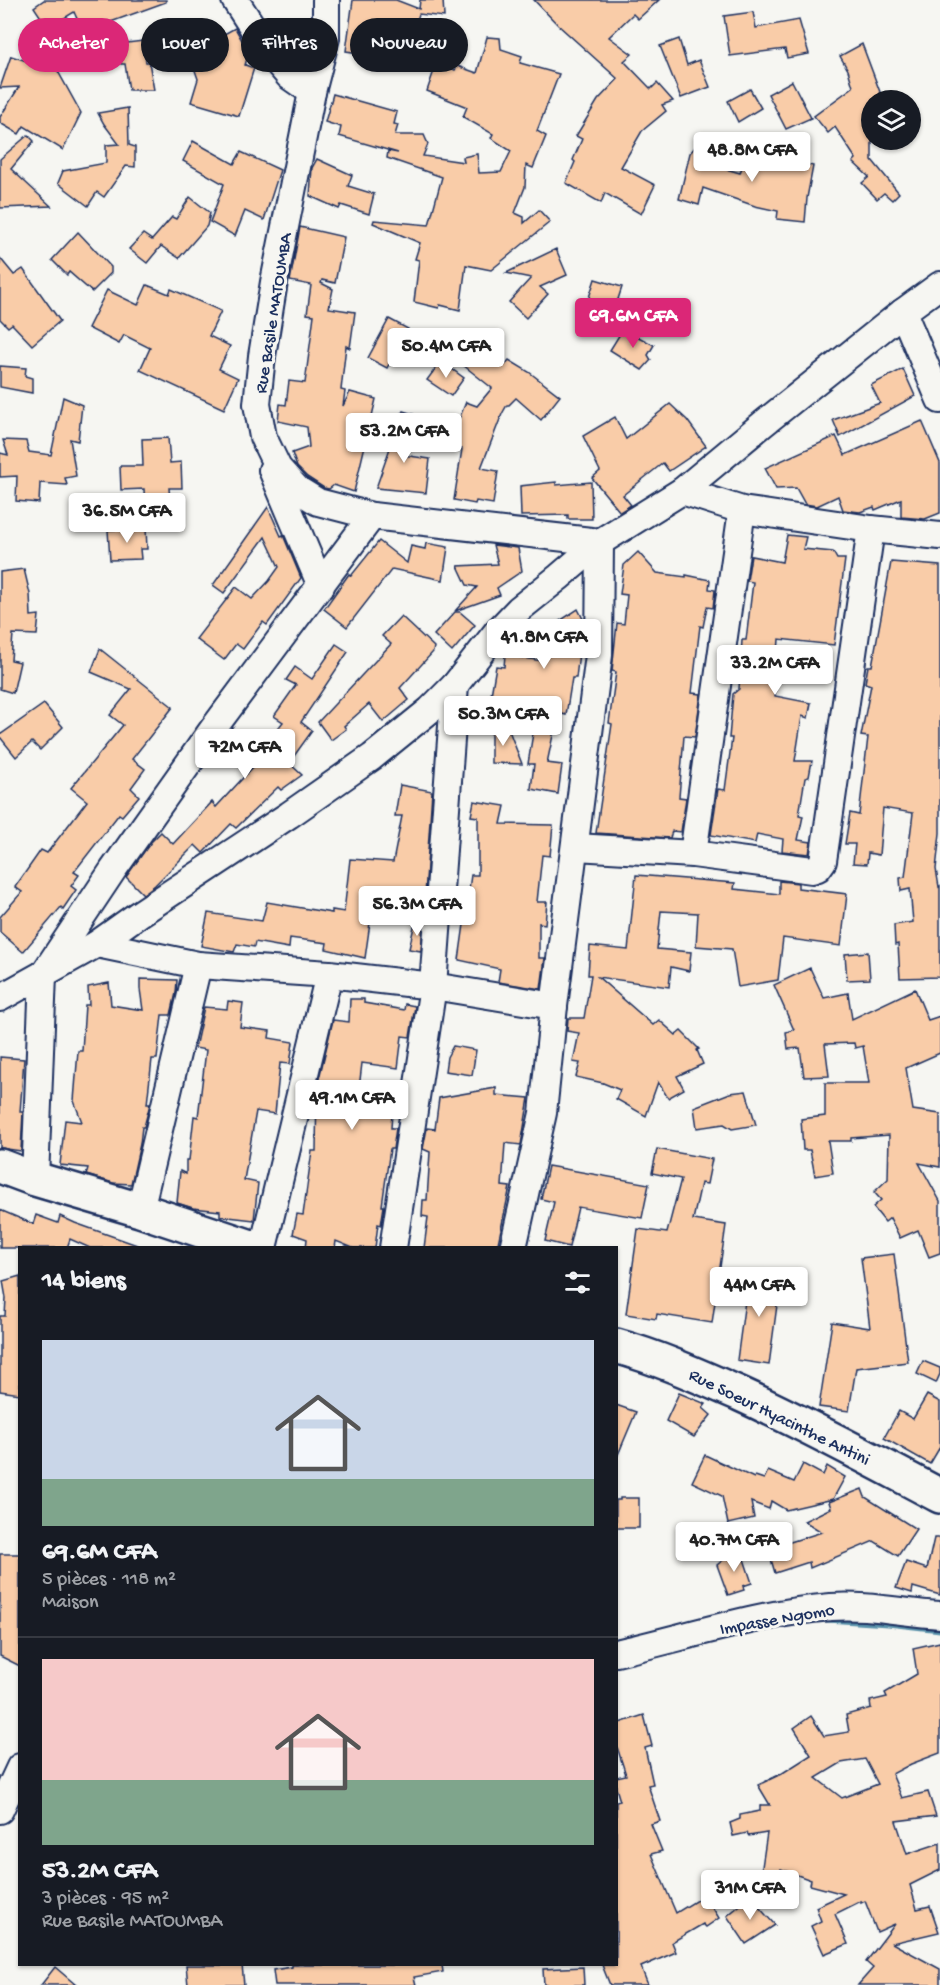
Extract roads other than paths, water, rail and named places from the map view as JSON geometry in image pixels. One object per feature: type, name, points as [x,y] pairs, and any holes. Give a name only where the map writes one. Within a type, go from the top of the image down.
[{"type":"main road","points":[[0,1166],[248,1246]]},
{"type":"main road","name":"Rue Soeur Hyacinthe Antini","points":[[618,1347],[691,1372],[785,1415],[940,1496]]},
{"type":"street","points":[[235,0],[270,54],[289,76],[312,92]]},
{"type":"street","name":"Rue Basile MATOUMBA","points":[[326,0],[326,38],[312,92],[274,282],[257,404],[263,437],[278,468],[297,489],[318,502],[372,516],[600,542]]},
{"type":"street","points":[[0,998],[97,944],[372,757],[430,710],[455,685],[496,633],[519,609],[600,542],[682,491],[903,312],[940,285]]},
{"type":"street","points":[[903,312],[940,400]]},
{"type":"street","points":[[263,437],[285,504],[321,586]]},
{"type":"street","points":[[682,491],[742,510],[871,529],[940,536]]},
{"type":"street","points":[[693,854],[742,510]]},
{"type":"street","points":[[35,1179],[43,975],[168,792],[268,653],[372,516]]},
{"type":"street","points":[[576,846],[693,854],[812,870],[821,865],[871,529]]},
{"type":"street","points":[[513,1246],[543,1113],[554,1006],[576,846],[599,655],[600,542]]},
{"type":"street","points":[[393,1246],[433,986],[455,685]]},
{"type":"street","points":[[97,944],[198,965],[329,974],[433,986],[554,1006]]},
{"type":"street","points":[[140,1210],[198,965]]},
{"type":"street","points":[[263,1246],[329,974]]},
{"type":"street","name":"Impasse Ngomo","points":[[618,1653],[790,1612],[833,1606],[940,1615]]},
{"type":"street","points":[[0,1810],[18,1771]]},
{"type":"waterway","points":[[826,1620],[940,1630]]}]
